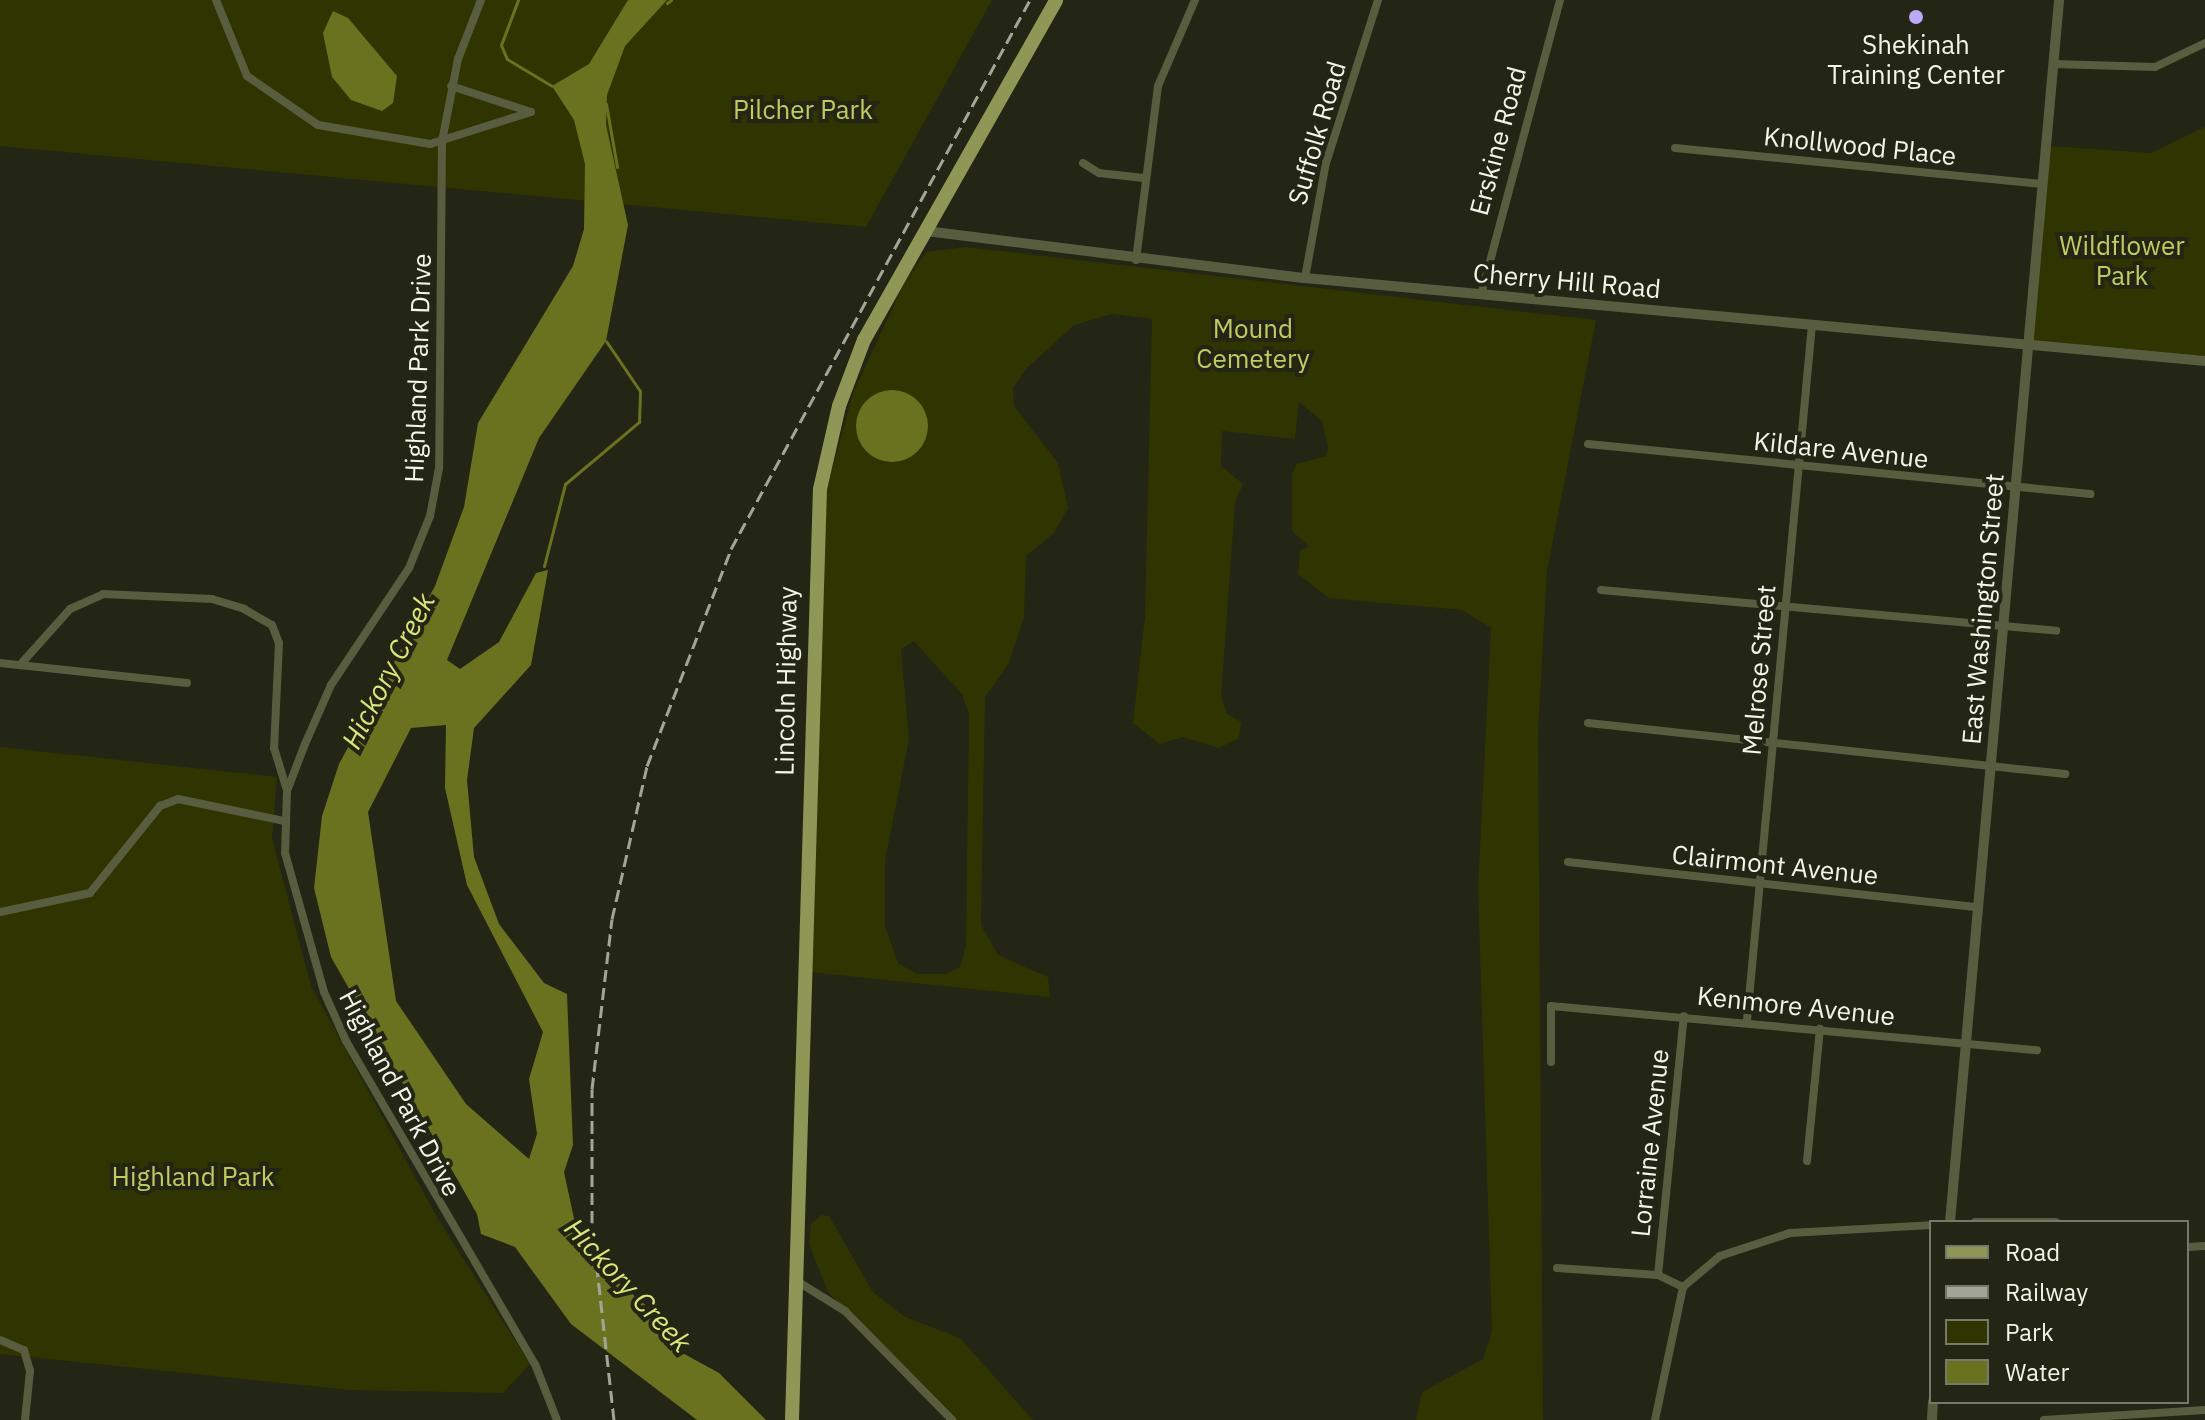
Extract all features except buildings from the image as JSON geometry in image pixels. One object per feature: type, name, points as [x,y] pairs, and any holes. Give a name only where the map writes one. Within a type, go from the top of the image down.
[{"type":"main road","name":"Lincoln Highway","points":[[793,1416],[800,1283],[812,572],[820,489],[839,406],[864,340],[1056,0]]},
{"type":"street","points":[[216,0],[247,76],[289,111],[349,134],[442,141],[531,112],[451,86]]},
{"type":"street","name":"Highland Park Drive","points":[[481,0],[451,86],[442,141],[439,468],[430,516],[409,568],[331,685],[287,791],[285,853],[330,1006],[441,1214],[535,1364],[557,1420]]},
{"type":"street","points":[[1136,260],[1158,86],[1195,0]]},
{"type":"street","name":"Suffolk Road","points":[[1305,278],[1326,163],[1378,0]]},
{"type":"street","name":"Erskine Road","points":[[1481,295],[1560,0]]},
{"type":"street","name":"East Washington Street","points":[[1950,1220],[2059,0]]},
{"type":"street","points":[[2054,64],[2155,67],[2205,43]]},
{"type":"street","name":"Knollwood Place","points":[[1675,148],[2041,184]]},
{"type":"street","points":[[1083,163],[1099,173],[1144,178]]},
{"type":"street","name":"Cherry Hill Road","points":[[926,231],[1136,260],[1305,278],[2205,361]]},
{"type":"street","name":"Melrose Street","points":[[1747,1020],[1812,324]]},
{"type":"street","name":"Kildare Avenue","points":[[1588,444],[2091,494]]},
{"type":"street","points":[[1601,590],[2056,631]]},
{"type":"street","points":[[20,665],[70,609],[103,594],[212,599],[244,609],[272,625],[279,643],[274,748],[287,791]]},
{"type":"street","points":[[0,663],[187,683]]},
{"type":"street","points":[[1588,723],[2065,774]]},
{"type":"street","points":[[0,912],[90,893],[160,806],[178,799],[284,821]]},
{"type":"street","name":"Clairmont Avenue","points":[[1568,862],[1978,907]]},
{"type":"street","name":"Kenmore Avenue","points":[[1551,1062],[1551,1006],[1747,1020],[2037,1050]]},
{"type":"street","name":"Lorraine Avenue","points":[[1658,1275],[1684,1016]]},
{"type":"street","points":[[1807,1161],[1820,1029]]},
{"type":"street","points":[[1655,1420],[1683,1287],[1751,1242],[1929,1225]]},
{"type":"street","points":[[1557,1268],[1658,1275],[1683,1287]]},
{"type":"street","points":[[800,1283],[845,1311],[952,1420]]},
{"type":"street","points":[[0,1340],[24,1350],[30,1371],[25,1420]]},
{"type":"street","points":[[2044,1420],[2205,1410]]},
{"type":"green space","name":"Pilcher Park","points":[[0,0],[992,0],[866,227],[0,146]]},
{"type":"green space","name":"Wildflower Park","points":[[2205,127],[2205,359],[2031,341],[2049,146],[2151,153]]},
{"type":"green space","name":"Mound Cemetery","points":[[966,247],[1596,320],[1547,571],[1538,733],[1543,1420],[1416,1420],[1422,1392],[1483,1359],[1492,1331],[1478,887],[1491,628],[1462,610],[1329,598],[1298,574],[1300,551],[1309,546],[1292,531],[1292,473],[1297,464],[1326,456],[1328,447],[1322,421],[1299,402],[1295,439],[1222,431],[1221,466],[1243,484],[1235,503],[1221,696],[1227,714],[1241,722],[1239,738],[1219,748],[1183,737],[1160,744],[1133,723],[1145,616],[1152,319],[1112,314],[1074,325],[1026,369],[1013,388],[1014,406],[1058,463],[1068,508],[1054,533],[1026,556],[1024,617],[1008,665],[985,697],[981,925],[998,955],[1048,977],[1050,997],[809,972],[820,527],[853,393],[904,284],[926,252]],"holes":[[[914,641],[962,694],[969,714],[966,946],[960,967],[945,974],[917,974],[898,963],[885,926],[885,861],[909,739],[901,649]]]},
{"type":"green space","name":"Highland Park","points":[[0,747],[277,777],[272,838],[311,986],[437,1217],[530,1364],[503,1393],[351,1390],[0,1354]]},
{"type":"green space","points":[[821,1215],[829,1216],[873,1292],[905,1317],[960,1338],[1033,1420],[955,1420],[828,1292],[809,1244],[811,1224]]},
{"type":"water","points":[[628,0],[667,0],[625,46],[607,95],[606,125],[628,225],[606,341],[539,438],[447,660],[460,669],[499,642],[536,573],[548,570],[531,665],[474,728],[467,780],[474,857],[499,924],[544,983],[567,994],[573,1145],[564,1172],[581,1251],[667,1323],[668,1345],[719,1373],[766,1420],[697,1420],[571,1324],[515,1247],[481,1234],[477,1214],[331,957],[314,888],[322,816],[339,764],[435,586],[464,507],[478,423],[573,266],[584,229],[585,164],[574,120],[552,86],[589,64]],"holes":[[[446,725],[445,788],[467,885],[543,1032],[529,1079],[537,1134],[529,1159],[466,1104],[396,1001],[368,812],[411,728]]]},
{"type":"water","points":[[333,11],[348,18],[397,76],[393,103],[382,111],[351,100],[332,77],[323,33]]},
{"type":"water","points":[[892,390],[918,400],[928,426],[918,452],[892,462],[866,452],[856,426],[866,400]]},
{"type":"waterway","points":[[518,0],[501,45],[507,59],[552,86]]},
{"type":"waterway","points":[[667,3],[671,0]]},
{"type":"waterway","name":"Hickory Creek","points":[[606,104],[617,167]]},
{"type":"waterway","points":[[544,566],[565,484],[639,422],[640,391],[606,341]]},
{"type":"railway","points":[[614,1420],[592,1223],[592,1089],[612,919],[647,766],[731,549],[1030,0]]},
{"type":"place","name":"Shekinah Training Center","points":[[1916,17]]}]
